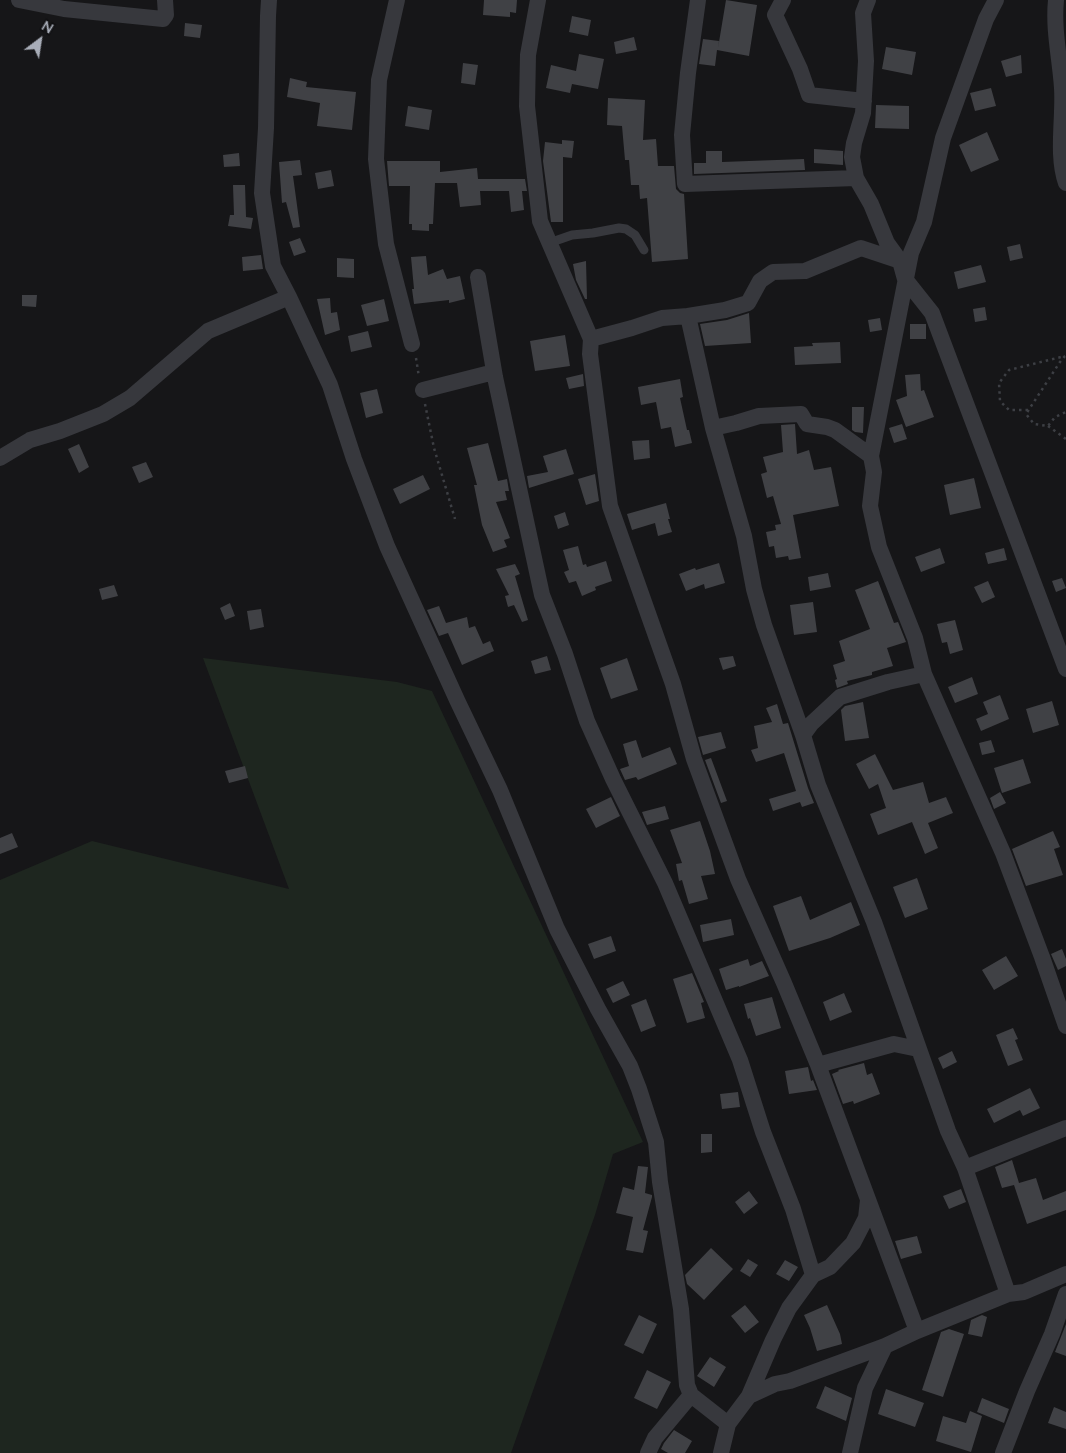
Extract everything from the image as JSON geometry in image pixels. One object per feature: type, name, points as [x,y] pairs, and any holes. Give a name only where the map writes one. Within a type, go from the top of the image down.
[{"type":"street","points":[[19,0],[64,4],[163,19],[166,15],[166,0]]},
{"type":"street","points":[[269,0],[266,128],[262,193],[273,266],[330,385],[354,459],[387,546],[456,700],[500,790],[557,929],[630,1066],[656,1142],[660,1182],[681,1309],[687,1385],[691,1395],[728,1424]]},
{"type":"street","points":[[397,0],[379,80],[376,159],[386,244],[412,344]]},
{"type":"street","points":[[538,0],[528,55],[527,106],[540,221],[591,339],[590,354],[610,506],[674,684],[694,759],[738,879],[818,1065],[917,1331]]},
{"type":"street","points":[[698,0],[682,135],[685,184],[856,178]]},
{"type":"street","points":[[783,0],[775,15],[800,69],[809,95],[864,101]]},
{"type":"street","points":[[868,0],[863,13],[866,61],[863,113],[852,157],[856,178],[871,204],[887,243],[900,261],[905,279],[932,313],[1066,669]]},
{"type":"street","points":[[996,0],[986,19],[943,138],[924,222],[912,253],[905,279],[871,456],[874,472],[870,506],[879,547],[915,638],[924,674],[1003,853],[1066,1026]]},
{"type":"street","points":[[1056,0],[1055,25],[1063,89],[1061,136],[1063,175],[1066,183]]},
{"type":"street","points":[[591,339],[662,318],[725,310],[748,303],[760,281],[773,272],[805,271],[861,248],[900,261]]},
{"type":"street","points":[[478,277],[494,372],[542,595],[565,654],[587,721],[613,779],[665,883],[740,1060],[792,1209],[813,1276]]},
{"type":"street","points":[[0,458],[30,440],[60,431],[103,414],[130,398],[208,331],[289,297]]},
{"type":"street","points":[[688,316],[713,428],[744,536],[754,589],[764,625],[803,735],[818,785],[874,922],[948,1131],[965,1168],[1008,1294]]},
{"type":"street","points":[[423,390],[494,372]]},
{"type":"street","points":[[713,428],[759,416],[801,414],[807,424],[827,426],[835,430],[871,456]]},
{"type":"street","points":[[803,735],[811,724],[840,697],[888,682],[924,674]]},
{"type":"street","points":[[818,1065],[894,1044],[918,1049]]},
{"type":"street","points":[[965,1168],[1066,1128]]},
{"type":"street","points":[[721,1453],[728,1424],[749,1396],[773,1340],[790,1308],[813,1276],[830,1267],[853,1243],[866,1218],[868,1199]]},
{"type":"street","points":[[749,1396],[775,1384],[790,1381],[885,1346],[1008,1294],[1024,1292],[1066,1274]]},
{"type":"street","points":[[1003,1453],[1026,1391],[1052,1334],[1066,1294]]},
{"type":"street","points":[[850,1453],[865,1388],[885,1346]]},
{"type":"street","points":[[648,1453],[655,1438],[691,1395]]},
{"type":"lane","points":[[549,243],[572,236],[619,228],[626,229],[635,235],[644,250]]},
{"type":"path","points":[[412,344],[423,390],[425,412],[454,518]]},
{"type":"path","points":[[1028,410],[1010,410],[1000,401],[999,383],[1008,370],[1066,356]]},
{"type":"path","points":[[1066,356],[1060,362],[1026,414],[1034,424],[1048,426],[1066,439]]},
{"type":"path","points":[[1048,426],[1055,417],[1066,412]]},
{"type":"shaded area","points":[[203,658],[397,682],[432,691],[643,1142],[613,1154],[595,1215],[511,1453],[0,1453],[0,880],[92,841],[289,889]]},
{"type":"building","points":[[484,0],[517,0],[516,13],[510,12],[510,17],[483,15]]},
{"type":"building","points":[[726,0],[757,5],[749,56],[717,50],[715,66],[699,64],[703,39],[719,41],[718,48]]},
{"type":"building","points":[[572,16],[591,20],[588,36],[569,32]]},
{"type":"building","points":[[185,23],[202,25],[200,38],[184,36]]},
{"type":"building","points":[[634,37],[637,50],[616,54],[614,42]]},
{"type":"building","points":[[886,47],[916,52],[912,75],[882,69]]},
{"type":"building","points":[[579,54],[604,59],[598,89],[572,84],[570,93],[546,88],[551,65],[576,71]]},
{"type":"building","points":[[1021,55],[1022,73],[1006,77],[1001,61]]},
{"type":"building","points":[[463,63],[478,65],[475,85],[461,83]]},
{"type":"building","points":[[290,78],[307,82],[306,87],[356,92],[352,130],[317,126],[320,103],[287,97]]},
{"type":"building","points":[[991,88],[996,106],[975,111],[970,93]]},
{"type":"building","points":[[608,98],[645,100],[643,140],[656,139],[658,166],[674,166],[676,189],[684,194],[688,259],[652,262],[647,198],[640,199],[639,185],[631,185],[629,160],[625,160],[622,126],[607,125]]},
{"type":"building","points":[[876,105],[909,106],[909,129],[875,128]]},
{"type":"building","points":[[408,106],[432,110],[429,130],[405,126]]},
{"type":"building","points":[[987,132],[999,160],[971,172],[959,145]]},
{"type":"building","points":[[562,140],[574,141],[572,158],[563,157],[563,222],[551,222],[543,161],[545,142],[562,144]]},
{"type":"building","points":[[814,149],[843,151],[843,165],[814,163]]},
{"type":"building","points":[[706,151],[722,151],[722,162],[804,159],[805,170],[694,174],[694,163],[706,163]]},
{"type":"building","points":[[239,153],[240,166],[224,167],[223,155]]},
{"type":"building","points":[[300,160],[302,175],[293,176],[300,227],[293,228],[286,202],[282,203],[279,162]]},
{"type":"building","points":[[387,161],[440,161],[440,172],[477,168],[478,179],[525,179],[527,191],[522,191],[524,210],[511,212],[509,191],[480,191],[481,205],[460,207],[457,183],[435,183],[433,224],[429,224],[429,231],[412,230],[412,224],[409,224],[410,186],[389,186]]},
{"type":"building","points":[[331,170],[334,186],[318,189],[315,173]]},
{"type":"building","points":[[233,185],[245,185],[246,217],[253,218],[251,229],[228,226],[230,215],[234,215]]},
{"type":"building","points":[[300,238],[306,252],[294,256],[289,242]]},
{"type":"building","points":[[1020,244],[1023,258],[1010,261],[1007,247]]},
{"type":"building","points":[[261,255],[263,269],[243,271],[242,257]]},
{"type":"building","points":[[426,256],[428,275],[443,269],[447,279],[460,276],[465,299],[449,303],[449,300],[414,304],[411,257]]},
{"type":"building","points":[[337,258],[354,259],[354,278],[337,277]]},
{"type":"building","points":[[586,261],[587,299],[585,299],[576,280],[573,264]]},
{"type":"building","points":[[981,265],[986,282],[958,289],[954,272]]},
{"type":"building","points":[[22,295],[37,295],[36,307],[22,306]]},
{"type":"building","points":[[330,298],[331,313],[337,312],[340,330],[325,335],[317,299]]},
{"type":"building","points":[[384,299],[389,321],[367,326],[361,305]]},
{"type":"building","points":[[985,307],[987,320],[975,322],[973,309]]},
{"type":"building","points":[[749,313],[751,343],[705,346],[700,324],[727,320]]},
{"type":"building","points":[[880,318],[882,330],[870,332],[868,320]]},
{"type":"building","points":[[910,324],[926,324],[926,339],[910,339]]},
{"type":"building","points":[[368,331],[372,347],[351,352],[348,336]]},
{"type":"building","points":[[565,335],[570,366],[535,371],[530,341]]},
{"type":"building","points":[[840,342],[841,363],[795,365],[794,347],[813,346],[812,343]]},
{"type":"building","points":[[583,374],[584,386],[569,389],[566,378]]},
{"type":"building","points":[[920,374],[921,391],[924,390],[934,417],[906,427],[896,400],[907,396],[905,375]]},
{"type":"building","points":[[680,379],[683,397],[680,398],[692,443],[675,447],[671,427],[661,429],[656,402],[641,405],[638,387]]},
{"type":"building","points":[[377,389],[383,413],[366,418],[360,393]]},
{"type":"building","points":[[852,407],[864,407],[863,433],[852,430]]},
{"type":"building","points":[[795,424],[797,454],[809,450],[814,470],[831,467],[839,506],[793,515],[801,558],[789,560],[788,556],[776,558],[774,546],[769,547],[766,532],[776,530],[775,525],[781,524],[773,496],[767,498],[761,474],[767,472],[763,457],[783,452],[781,425]]},
{"type":"building","points":[[902,424],[907,439],[894,443],[889,428]]},
{"type":"building","points":[[649,440],[650,458],[634,460],[632,441]]},
{"type":"building","points":[[488,443],[498,481],[507,479],[509,491],[505,491],[507,500],[496,502],[510,538],[504,540],[507,547],[493,552],[482,525],[474,485],[477,485],[467,448]]},
{"type":"building","points":[[79,444],[89,467],[79,473],[68,449]]},
{"type":"building","points":[[566,449],[574,474],[529,488],[527,476],[548,472],[543,456]]},
{"type":"building","points":[[146,462],[153,477],[139,483],[132,467]]},
{"type":"building","points":[[595,474],[599,501],[586,505],[578,479]]},
{"type":"building","points":[[423,475],[430,489],[400,504],[393,489]]},
{"type":"building","points":[[974,478],[981,508],[950,515],[944,485]]},
{"type":"building","points":[[666,503],[672,532],[658,536],[655,523],[632,530],[627,514]]},
{"type":"building","points":[[565,512],[569,525],[558,529],[554,516]]},
{"type":"building","points":[[578,546],[583,565],[586,564],[587,567],[606,561],[612,581],[595,587],[596,590],[582,596],[576,581],[569,583],[564,572],[569,570],[563,550]]},
{"type":"building","points":[[940,548],[945,563],[921,572],[915,557]]},
{"type":"building","points":[[1004,548],[1007,560],[988,564],[985,553]]},
{"type":"building","points":[[719,563],[725,583],[705,589],[704,584],[686,591],[679,574],[695,568],[696,570]]},
{"type":"building","points":[[515,564],[520,574],[515,576],[528,620],[522,622],[514,605],[508,607],[505,596],[509,595],[496,569]]},
{"type":"building","points":[[828,573],[831,587],[810,591],[808,577]]},
{"type":"building","points":[[1062,578],[1066,588],[1056,592],[1052,581]]},
{"type":"building","points":[[878,581],[894,623],[898,622],[906,642],[887,648],[893,666],[872,672],[872,675],[847,681],[848,684],[837,688],[835,680],[837,679],[833,665],[845,661],[839,641],[870,629],[855,590]]},
{"type":"building","points":[[988,581],[995,597],[982,603],[974,587]]},
{"type":"building","points":[[114,585],[118,596],[102,600],[99,589]]},
{"type":"building","points":[[813,602],[817,632],[794,635],[790,605]]},
{"type":"building","points":[[230,603],[235,616],[225,620],[220,608]]},
{"type":"building","points":[[439,606],[446,623],[467,617],[469,628],[475,626],[483,644],[490,641],[494,651],[462,665],[448,633],[439,636],[427,610]]},
{"type":"building","points":[[261,609],[264,627],[250,630],[247,611]]},
{"type":"building","points":[[955,620],[963,650],[950,654],[947,642],[942,643],[937,624]]},
{"type":"building","points":[[547,656],[551,670],[535,674],[531,661]]},
{"type":"building","points":[[733,656],[736,666],[723,670],[719,658]]},
{"type":"building","points":[[627,658],[638,690],[611,699],[600,668]]},
{"type":"building","points":[[972,677],[978,694],[955,703],[948,687]]},
{"type":"building","points":[[1000,695],[1009,719],[981,731],[976,719],[988,714],[983,702]]},
{"type":"building","points":[[1052,701],[1059,725],[1033,733],[1026,709]]},
{"type":"building","points":[[863,702],[869,738],[845,741],[841,710],[845,706]]},
{"type":"building","points":[[777,704],[783,724],[788,723],[814,803],[802,807],[800,802],[773,811],[769,799],[796,791],[784,753],[756,762],[751,750],[758,748],[754,726],[772,722],[766,708]]},
{"type":"building","points":[[721,732],[726,748],[703,755],[698,737]]},
{"type":"building","points":[[636,740],[642,758],[670,747],[677,764],[638,780],[636,777],[625,780],[620,769],[629,766],[623,744]]},
{"type":"building","points":[[991,740],[995,752],[982,755],[979,743]]},
{"type":"building","points":[[875,754],[893,790],[923,782],[929,803],[946,797],[953,813],[928,823],[938,848],[925,854],[912,822],[878,835],[870,814],[886,808],[878,784],[869,789],[856,764]]},
{"type":"building","points":[[711,758],[727,801],[721,803],[705,760]]},
{"type":"building","points":[[1023,759],[1031,783],[1002,793],[994,768]]},
{"type":"building","points":[[245,766],[248,778],[229,783],[225,771]]},
{"type":"building","points":[[1000,792],[1006,803],[994,809],[990,798]]},
{"type":"building","points":[[611,797],[620,816],[596,828],[586,809]]},
{"type":"building","points":[[665,806],[669,819],[647,825],[642,812]]},
{"type":"building","points":[[700,821],[715,874],[701,876],[708,899],[689,904],[682,880],[679,881],[676,864],[682,863],[670,830]]},
{"type":"building","points":[[1053,831],[1060,847],[1054,849],[1063,875],[1026,886],[1012,849]]},
{"type":"building","points":[[12,833],[18,847],[0,854],[0,838]]},
{"type":"building","points":[[917,878],[928,909],[905,918],[893,887]]},
{"type":"building","points":[[801,896],[810,920],[851,902],[860,925],[830,938],[789,951],[773,906]]},
{"type":"building","points":[[731,919],[734,935],[703,942],[700,925]]},
{"type":"building","points":[[611,936],[616,951],[594,959],[588,944]]},
{"type":"building","points":[[1062,949],[1066,959],[1066,966],[1058,970],[1051,954]]},
{"type":"building","points":[[1006,956],[1018,976],[994,990],[982,970]]},
{"type":"building","points":[[748,959],[750,966],[762,961],[769,976],[726,990],[719,969]]},
{"type":"building","points":[[692,973],[704,1002],[701,1003],[705,1018],[687,1023],[673,979]]},
{"type":"building","points":[[623,981],[630,995],[613,1003],[606,989]]},
{"type":"building","points":[[844,993],[852,1012],[830,1021],[823,1002]]},
{"type":"building","points":[[772,997],[781,1028],[756,1036],[750,1018],[748,1019],[744,1004]]},
{"type":"building","points":[[646,999],[656,1026],[641,1032],[631,1005]]},
{"type":"building","points":[[1013,1028],[1018,1039],[1015,1040],[1023,1060],[1008,1066],[996,1035]]},
{"type":"building","points":[[952,1051],[957,1062],[943,1069],[938,1058]]},
{"type":"building","points":[[864,1063],[867,1075],[872,1073],[880,1094],[854,1104],[853,1101],[843,1104],[832,1074],[838,1070]]},
{"type":"building","points":[[808,1067],[811,1081],[813,1080],[817,1090],[789,1094],[785,1071]]},
{"type":"building","points":[[1030,1088],[1040,1108],[1023,1116],[1020,1110],[994,1123],[987,1109]]},
{"type":"building","points":[[738,1092],[740,1107],[722,1109],[720,1094]]},
{"type":"building","points":[[701,1134],[712,1134],[712,1152],[701,1153]]},
{"type":"building","points":[[1012,1160],[1019,1183],[1036,1178],[1043,1200],[1066,1191],[1066,1210],[1027,1224],[1014,1185],[1002,1188],[995,1167]]},
{"type":"building","points":[[638,1166],[648,1167],[645,1193],[652,1195],[643,1230],[648,1231],[643,1253],[626,1250],[633,1217],[616,1213],[623,1187],[634,1190]]},
{"type":"building","points":[[961,1189],[966,1202],[949,1209],[943,1196]]},
{"type":"building","points":[[749,1191],[758,1203],[744,1214],[735,1202]]},
{"type":"building","points":[[917,1236],[922,1253],[901,1259],[895,1241]]},
{"type":"building","points":[[711,1248],[733,1269],[704,1300],[687,1284],[685,1275]]},
{"type":"building","points":[[748,1259],[758,1265],[750,1277],[740,1271]]},
{"type":"building","points":[[785,1260],[798,1267],[789,1281],[776,1274]]},
{"type":"building","points":[[745,1305],[759,1322],[745,1333],[731,1316]]},
{"type":"building","points":[[827,1305],[840,1334],[842,1344],[817,1351],[804,1315]]},
{"type":"building","points":[[639,1315],[657,1324],[643,1354],[624,1345]]},
{"type":"building","points":[[982,1315],[987,1317],[982,1337],[968,1334],[971,1320]]},
{"type":"building","points":[[1066,1324],[1066,1356],[1055,1352]]},
{"type":"building","points":[[949,1329],[964,1334],[943,1397],[922,1390],[941,1332]]},
{"type":"building","points":[[710,1357],[726,1367],[714,1387],[697,1376]]},
{"type":"building","points":[[647,1370],[671,1382],[657,1409],[634,1398]]},
{"type":"building","points":[[825,1386],[852,1398],[846,1421],[816,1408]]},
{"type":"building","points":[[886,1389],[924,1403],[915,1427],[878,1414]]},
{"type":"building","points":[[982,1398],[1009,1409],[1004,1423],[977,1412]]},
{"type":"building","points":[[1054,1407],[1066,1412],[1066,1429],[1048,1423]]},
{"type":"building","points":[[970,1411],[982,1416],[971,1452],[936,1441],[943,1416],[966,1423]]},
{"type":"building","points":[[674,1430],[692,1441],[685,1453],[668,1453],[661,1449]]}]
